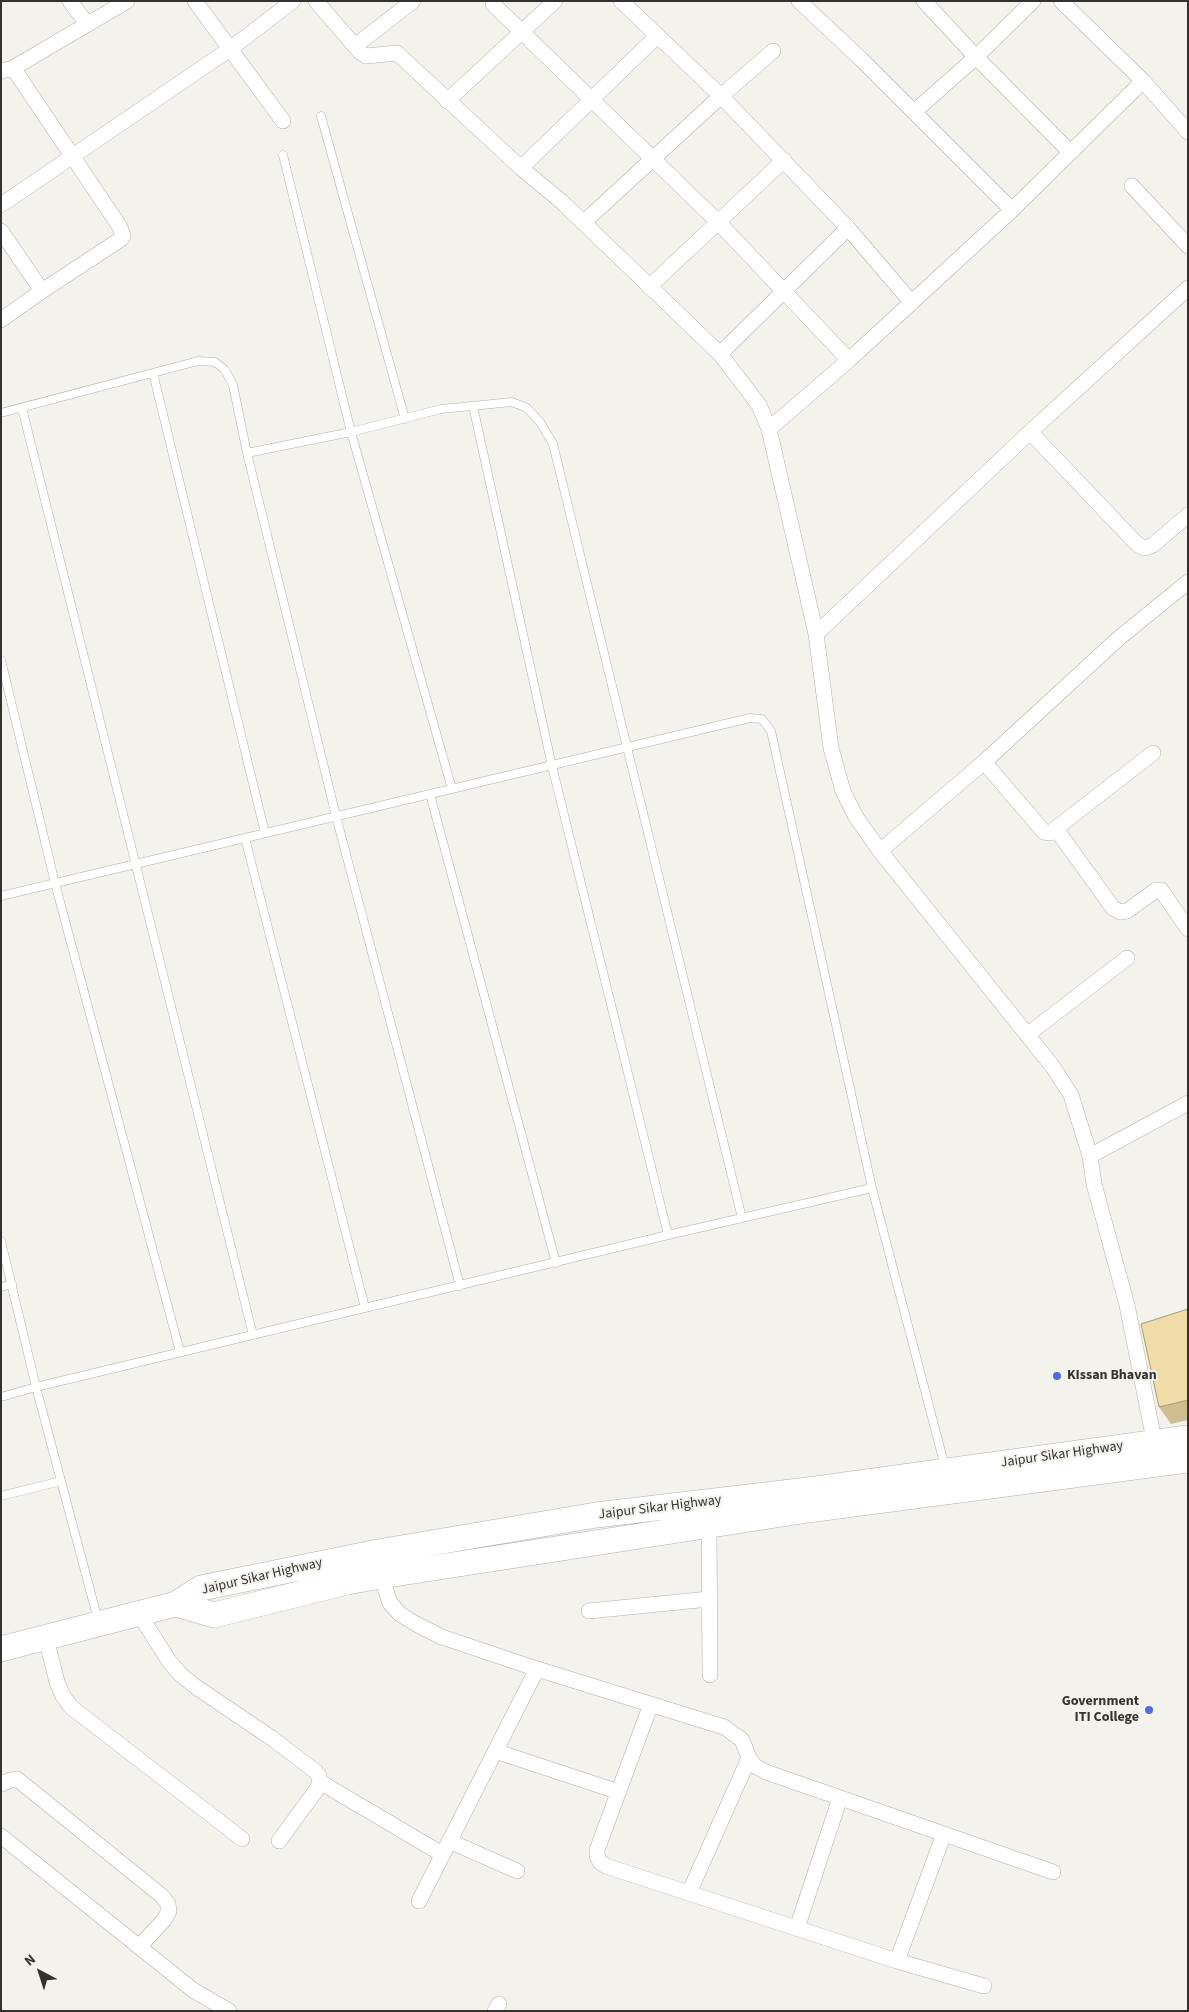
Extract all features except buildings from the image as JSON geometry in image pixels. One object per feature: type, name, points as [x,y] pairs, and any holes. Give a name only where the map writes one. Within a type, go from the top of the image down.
[{"type":"main road","name":"Jaipur Sikar Highway","points":[[139,1614],[176,1604],[214,1615],[347,1582],[379,1564],[596,1515],[808,1490],[947,1481],[1156,1453],[1188,1438]]},
{"type":"main road","name":"Jaipur Sikar Highway","points":[[1156,1453],[1188,1460]]},
{"type":"main road","name":"Jaipur Sikar Highway","points":[[379,1564],[709,1526],[808,1510],[947,1481]]},
{"type":"main road","points":[[1,1649],[139,1614]]},
{"type":"street","points":[[70,1],[87,24]]},
{"type":"street","points":[[1,320],[124,236],[74,157],[7,70],[127,1]]},
{"type":"street","points":[[195,1],[283,121]]},
{"type":"street","points":[[1,205],[230,49],[293,1]]},
{"type":"street","points":[[316,1],[366,56],[396,53],[583,223],[720,354],[758,405],[769,428],[816,634],[831,748],[843,791],[856,817],[880,851],[1053,1067],[1071,1095],[1090,1156],[1094,1184],[1128,1305],[1156,1453]]},
{"type":"street","points":[[355,46],[413,1]]},
{"type":"street","points":[[447,101],[555,1]]},
{"type":"street","points":[[621,1],[721,96],[784,160],[848,228],[912,303]]},
{"type":"street","points":[[799,1],[862,60],[1012,210]]},
{"type":"street","points":[[924,1],[976,57],[1070,152]]},
{"type":"street","points":[[914,112],[976,57],[1033,1]]},
{"type":"street","points":[[1061,1],[1143,81],[1188,132]]},
{"type":"street","points":[[494,4],[718,222],[849,360]]},
{"type":"street","points":[[521,168],[658,36]]},
{"type":"street","points":[[583,223],[721,96],[773,51]]},
{"type":"street","points":[[769,428],[912,303],[1012,210],[1143,81]]},
{"type":"street","points":[[649,287],[784,160]]},
{"type":"street","points":[[1132,186],[1188,246]]},
{"type":"street","points":[[720,354],[848,228]]},
{"type":"street","points":[[1,231],[42,291]]},
{"type":"street","points":[[816,634],[1030,432],[1188,288]]},
{"type":"street","points":[[1030,432],[1138,545],[1145,548],[1153,545],[1188,515]]},
{"type":"street","points":[[880,851],[984,762],[1119,638],[1188,582]]},
{"type":"street","points":[[984,762],[1044,832],[1050,833],[1153,753]]},
{"type":"street","points":[[1056,829],[1113,908],[1120,912],[1127,910],[1156,890],[1161,890],[1188,929]]},
{"type":"street","points":[[1027,1035],[1127,958]]},
{"type":"street","points":[[1090,1156],[1188,1103]]},
{"type":"street","points":[[709,1526],[710,1675]]},
{"type":"street","points":[[379,1564],[390,1603],[400,1614],[442,1636],[537,1669],[724,1727],[742,1740],[749,1758],[755,1766],[766,1772],[1053,1872]]},
{"type":"street","points":[[589,1611],[709,1599]]},
{"type":"street","points":[[139,1614],[169,1661],[181,1675],[287,1749],[314,1771],[320,1782],[446,1848],[517,1871]]},
{"type":"street","points":[[46,1638],[56,1682],[62,1696],[71,1707],[242,1839]]},
{"type":"street","points":[[419,1901],[537,1669]]},
{"type":"street","points":[[651,1704],[598,1850],[597,1856],[600,1862],[606,1866],[897,1961],[984,1986]]},
{"type":"street","points":[[495,1751],[619,1792]]},
{"type":"street","points":[[689,1893],[749,1758]]},
{"type":"street","points":[[1,1784],[17,1779],[162,1896],[168,1904],[169,1911],[164,1920],[139,1947]]},
{"type":"street","points":[[279,1841],[320,1782]]},
{"type":"street","points":[[797,1928],[840,1798]]},
{"type":"street","points":[[897,1961],[944,1834]]},
{"type":"street","points":[[1,1836],[194,1990],[229,2011]]},
{"type":"lane","points":[[321,116],[405,419]]},
{"type":"lane","points":[[283,155],[352,432],[452,789]]},
{"type":"lane","points":[[1,413],[198,361],[214,362],[225,370],[233,386],[247,453],[336,816],[460,1286]]},
{"type":"lane","points":[[153,373],[265,833]]},
{"type":"lane","points":[[247,453],[352,432],[440,409],[512,402],[527,408],[540,422],[553,444],[742,1218]]},
{"type":"lane","points":[[474,406],[552,766],[668,1235]]},
{"type":"lane","points":[[22,408],[253,1335]]},
{"type":"lane","points":[[1,660],[55,883],[180,1352]]},
{"type":"lane","points":[[1,896],[750,718],[762,719],[771,731],[872,1188],[947,1481]]},
{"type":"lane","points":[[430,794],[556,1263]]},
{"type":"lane","points":[[245,838],[365,1308]]},
{"type":"lane","points":[[1,1397],[180,1352],[872,1188]]},
{"type":"lane","points":[[1,1241],[36,1387],[99,1624]]},
{"type":"lane","points":[[1,1287],[12,1284]]},
{"type":"lane","points":[[1,1496],[61,1481]]},
{"type":"place","name":"KIssan Bhavan","points":[[1057,1376]]},
{"type":"place","name":"Government ITI College","points":[[1149,1710]]}]
